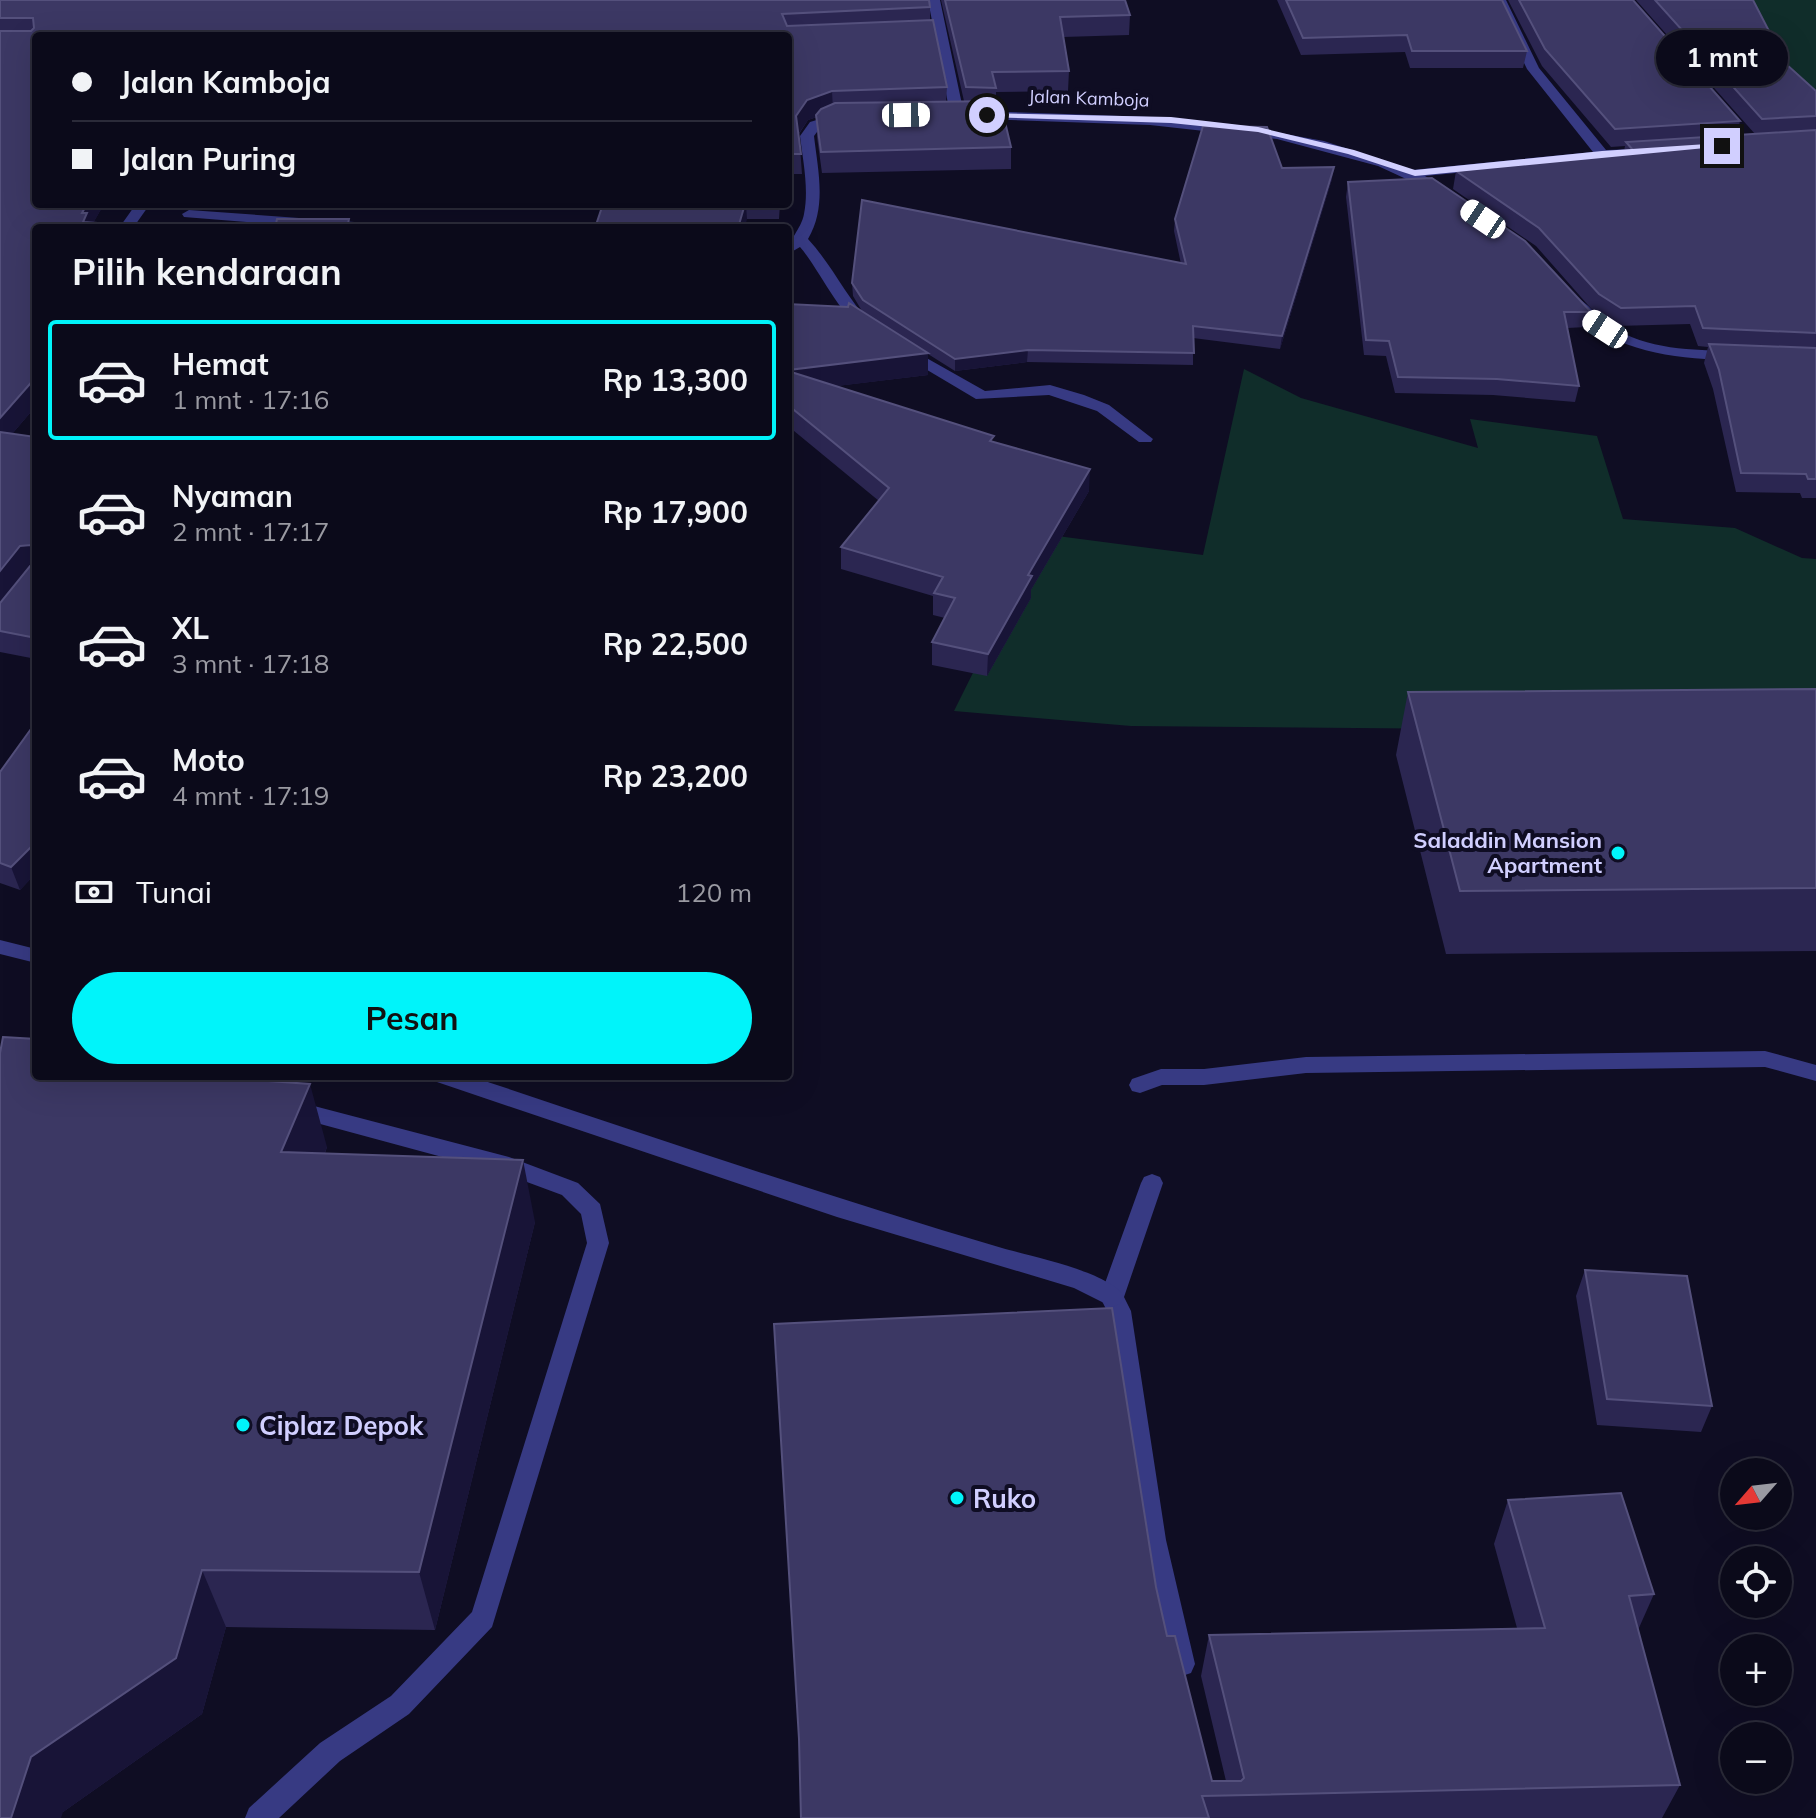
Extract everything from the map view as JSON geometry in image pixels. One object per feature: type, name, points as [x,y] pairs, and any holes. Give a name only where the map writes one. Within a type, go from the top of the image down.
[{"type":"street","points":[[925,32],[940,32],[934,0]]},
{"type":"street","points":[[1500,0],[1533,69],[1602,154]]},
{"type":"street","name":"Jalan Kamboja","points":[[940,32],[950,115],[1171,120],[1258,130],[1351,152],[1415,173],[1453,199]]},
{"type":"street","points":[[792,247],[802,241],[813,211],[807,136],[815,125],[833,118],[854,117]]},
{"type":"street","points":[[1415,173],[1647,151]]},
{"type":"street","points":[[189,214],[271,224]]},
{"type":"street","points":[[802,241],[821,262],[855,318],[982,396],[1061,391],[1103,408],[1145,439]]},
{"type":"street","points":[[1558,284],[1588,318],[1623,340],[1660,353],[1754,356]]},
{"type":"street","points":[[0,947],[32,955]]},
{"type":"street","points":[[1140,1085],[1161,1077],[1204,1077],[1306,1065],[1765,1059],[1816,1073]]},
{"type":"street","points":[[457,1080],[837,1208],[1081,1281],[1112,1297],[1119,1311],[1153,1540],[1189,1694]]},
{"type":"street","points":[[259,1818],[330,1752],[400,1705],[483,1619],[598,1243],[592,1210],[570,1189],[509,1166],[279,1105]]},
{"type":"street","points":[[1112,1297],[1152,1183]]},
{"type":"green space","points":[[1739,0],[1816,0],[1816,94],[1790,76]]},
{"type":"green space","points":[[1244,369],[1301,398],[1478,448],[1470,419],[1597,436],[1623,519],[1735,528],[1802,558],[1816,559],[1816,732],[1131,726],[954,711],[1042,534],[1203,555]]},
{"type":"building","points":[[0,0],[929,0],[930,7],[782,14],[787,26],[933,20],[947,87],[832,91],[807,100],[796,116],[801,154],[792,154],[792,32],[32,32],[32,208],[85,208],[82,213],[87,213],[83,222],[112,224],[32,224],[32,382],[0,418],[0,31],[31,31],[34,28],[33,18],[0,18]]},
{"type":"building","points":[[945,0],[1125,0],[1130,15],[1060,17],[1069,71],[992,72],[996,88],[966,87]]},
{"type":"building","points":[[1286,0],[1502,0],[1527,51],[1412,51],[1407,35],[1303,38]]},
{"type":"building","points":[[1519,0],[1633,0],[1740,121],[1615,129],[1545,49]]},
{"type":"building","points":[[1655,0],[1753,0],[1786,64],[1816,91],[1816,116],[1762,119]]},
{"type":"building","points":[[1000,101],[1011,147],[821,152],[816,115],[821,109],[835,103]]},
{"type":"building","points":[[1203,126],[1267,127],[1282,168],[1334,167],[1282,336],[1193,326],[1194,353],[1028,350],[955,359],[863,300],[852,283],[862,200],[1186,264],[1175,219]]},
{"type":"building","points":[[1816,130],[1816,333],[1703,328],[1695,306],[1621,308],[1599,294],[1539,228],[1456,171],[1633,150],[1626,142]]},
{"type":"building","points":[[1432,178],[1525,241],[1591,312],[1564,312],[1579,386],[1497,379],[1398,377],[1389,341],[1366,340],[1348,182]]},
{"type":"building","points":[[602,208],[744,208],[739,224],[596,224]]},
{"type":"building","points":[[277,219],[349,219],[348,224],[276,224]]},
{"type":"building","points":[[849,303],[928,353],[792,370],[792,304],[848,307]]},
{"type":"building","points":[[1709,344],[1816,348],[1816,479],[1808,479],[1806,474],[1741,473],[1719,370]]},
{"type":"building","points":[[792,372],[994,436],[990,441],[1090,469],[1028,575],[1032,576],[988,654],[932,642],[955,598],[934,593],[943,577],[841,547],[889,488],[792,408]]},
{"type":"building","points":[[0,432],[32,436],[32,637],[0,631],[0,603],[31,565],[31,545],[20,546],[0,571]]},
{"type":"building","name":"Saladdin Mansion Apartment","points":[[1816,689],[1816,888],[1460,891],[1408,692]]},
{"type":"building","points":[[32,728],[32,846],[11,867],[0,863],[0,772]]},
{"type":"building","name":"Ciplaz Depok","points":[[3,1037],[32,1039],[32,1080],[252,1080],[310,1084],[281,1152],[523,1160],[419,1572],[202,1570],[176,1658],[31,1757],[11,1818],[0,1818],[0,1053]]},
{"type":"building","points":[[1585,1270],[1687,1276],[1712,1406],[1607,1399]]},
{"type":"building","name":"Ruko","points":[[1112,1308],[1156,1587],[1167,1636],[1175,1636],[1212,1781],[1241,1781],[1244,1778],[1209,1635],[1545,1628],[1508,1500],[1621,1493],[1654,1594],[1629,1596],[1680,1785],[1202,1796],[1209,1818],[801,1818],[774,1324]]},
{"type":"place","name":"Saladdin Mansion Apartment","points":[[1618,853]]},
{"type":"place","name":"Ciplaz Depok","points":[[243,1425]]},
{"type":"place","name":"Ruko","points":[[957,1498]]},
{"type":"route","points":[[987,115],[1171,120],[1258,130],[1351,152],[1415,173],[1498,163],[1722,146]]}]
